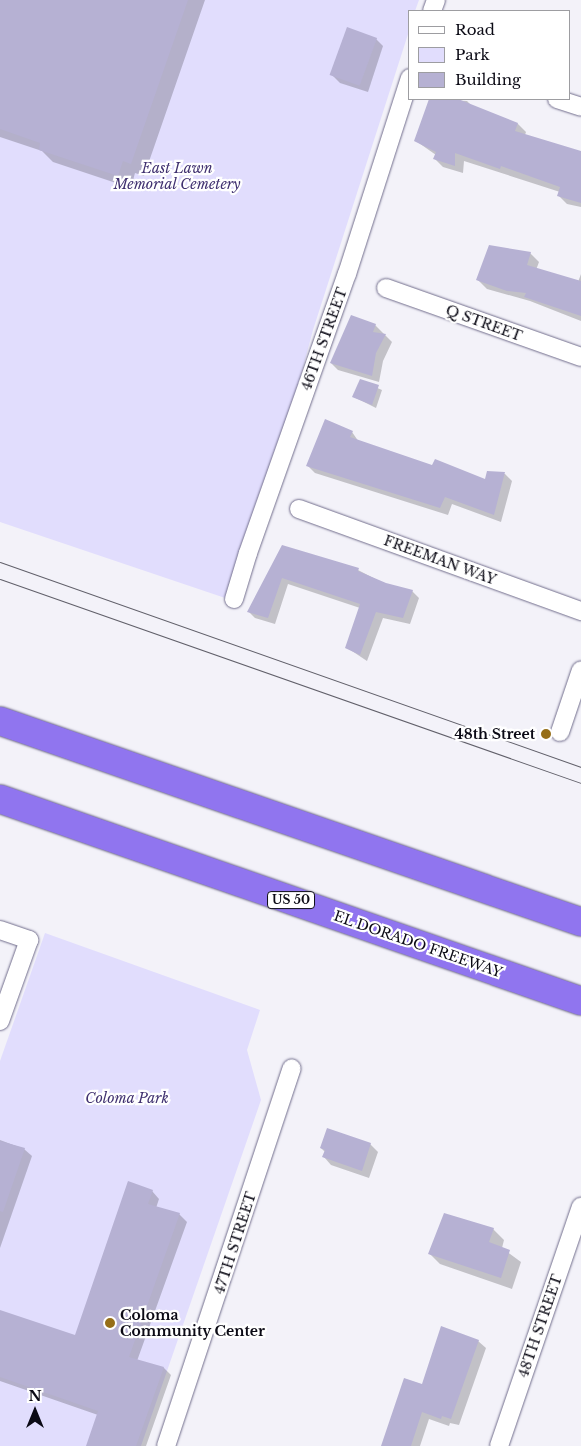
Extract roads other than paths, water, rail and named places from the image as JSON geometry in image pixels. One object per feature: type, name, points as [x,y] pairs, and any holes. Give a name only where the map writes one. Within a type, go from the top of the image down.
[{"type":"highway","points":[[0,721],[581,922]]},
{"type":"highway","name":"EL DORADO FREEWAY","points":[[0,799],[581,1001]]},
{"type":"street","name":"46TH STREET","points":[[234,599],[248,553],[347,274],[408,84]]},
{"type":"street","points":[[560,100],[581,107]]},
{"type":"street","name":"Q STREET","points":[[386,288],[581,358]]},
{"type":"street","name":"FREEMAN WAY","points":[[299,509],[581,610]]},
{"type":"street","points":[[560,732],[581,670]]},
{"type":"street","points":[[0,930],[29,940],[0,1021]]},
{"type":"street","name":"47TH STREET","points":[[166,1446],[292,1068]]},
{"type":"street","name":"48TH STREET","points":[[498,1446],[581,1207]]},
{"type":"tram line","points":[[0,562],[581,767]]},
{"type":"tram line","points":[[0,579],[581,783]]},
{"type":"place","name":"48th Street","points":[[546,734]]},
{"type":"place","name":"Coloma Community Center","points":[[110,1323]]},
{"type":"park label","name":"East Lawn Memorial Cemetery","points":[[177,176]]},
{"type":"park label","name":"Coloma Park","points":[[127,1098]]}]
